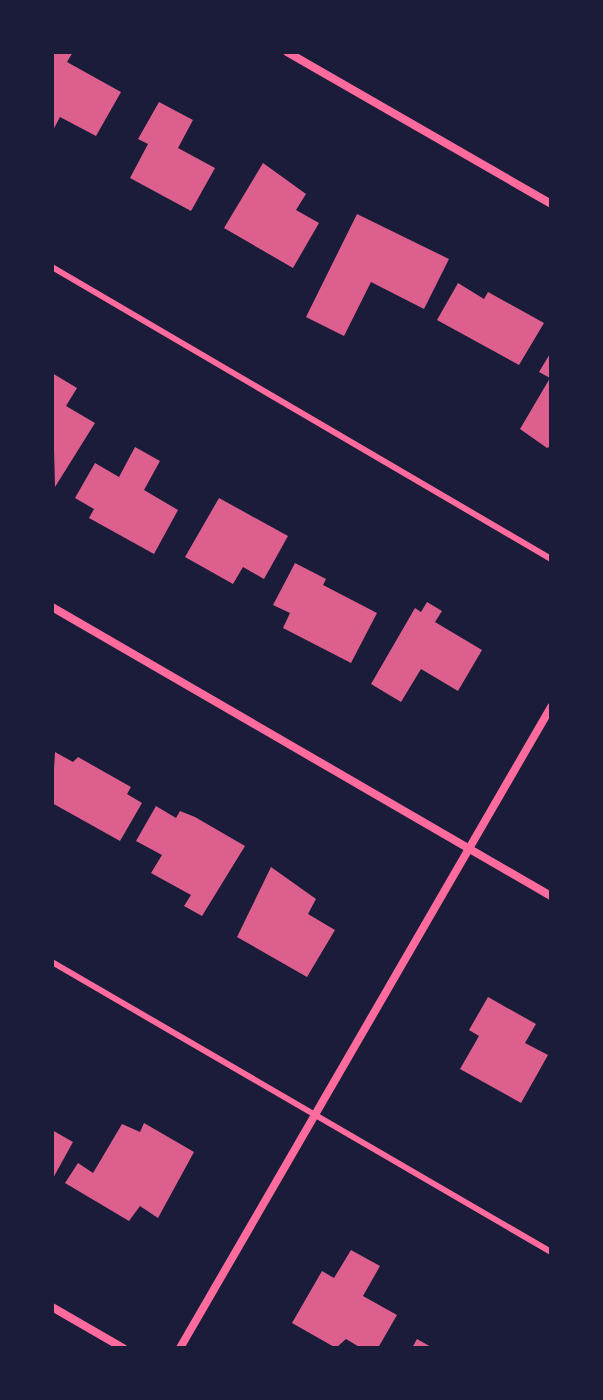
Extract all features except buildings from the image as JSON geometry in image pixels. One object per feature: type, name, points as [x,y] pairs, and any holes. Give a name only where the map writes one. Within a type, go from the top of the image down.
[{"type":"street","points":[[287,52],[551,204]]},
{"type":"street","points":[[52,607],[551,896]]},
{"type":"street","points":[[180,1348],[551,707]]},
{"type":"street","points":[[52,1307],[123,1348]]},
{"type":"lane","points":[[52,267],[551,559]]},
{"type":"lane","points":[[52,962],[551,1252]]}]
